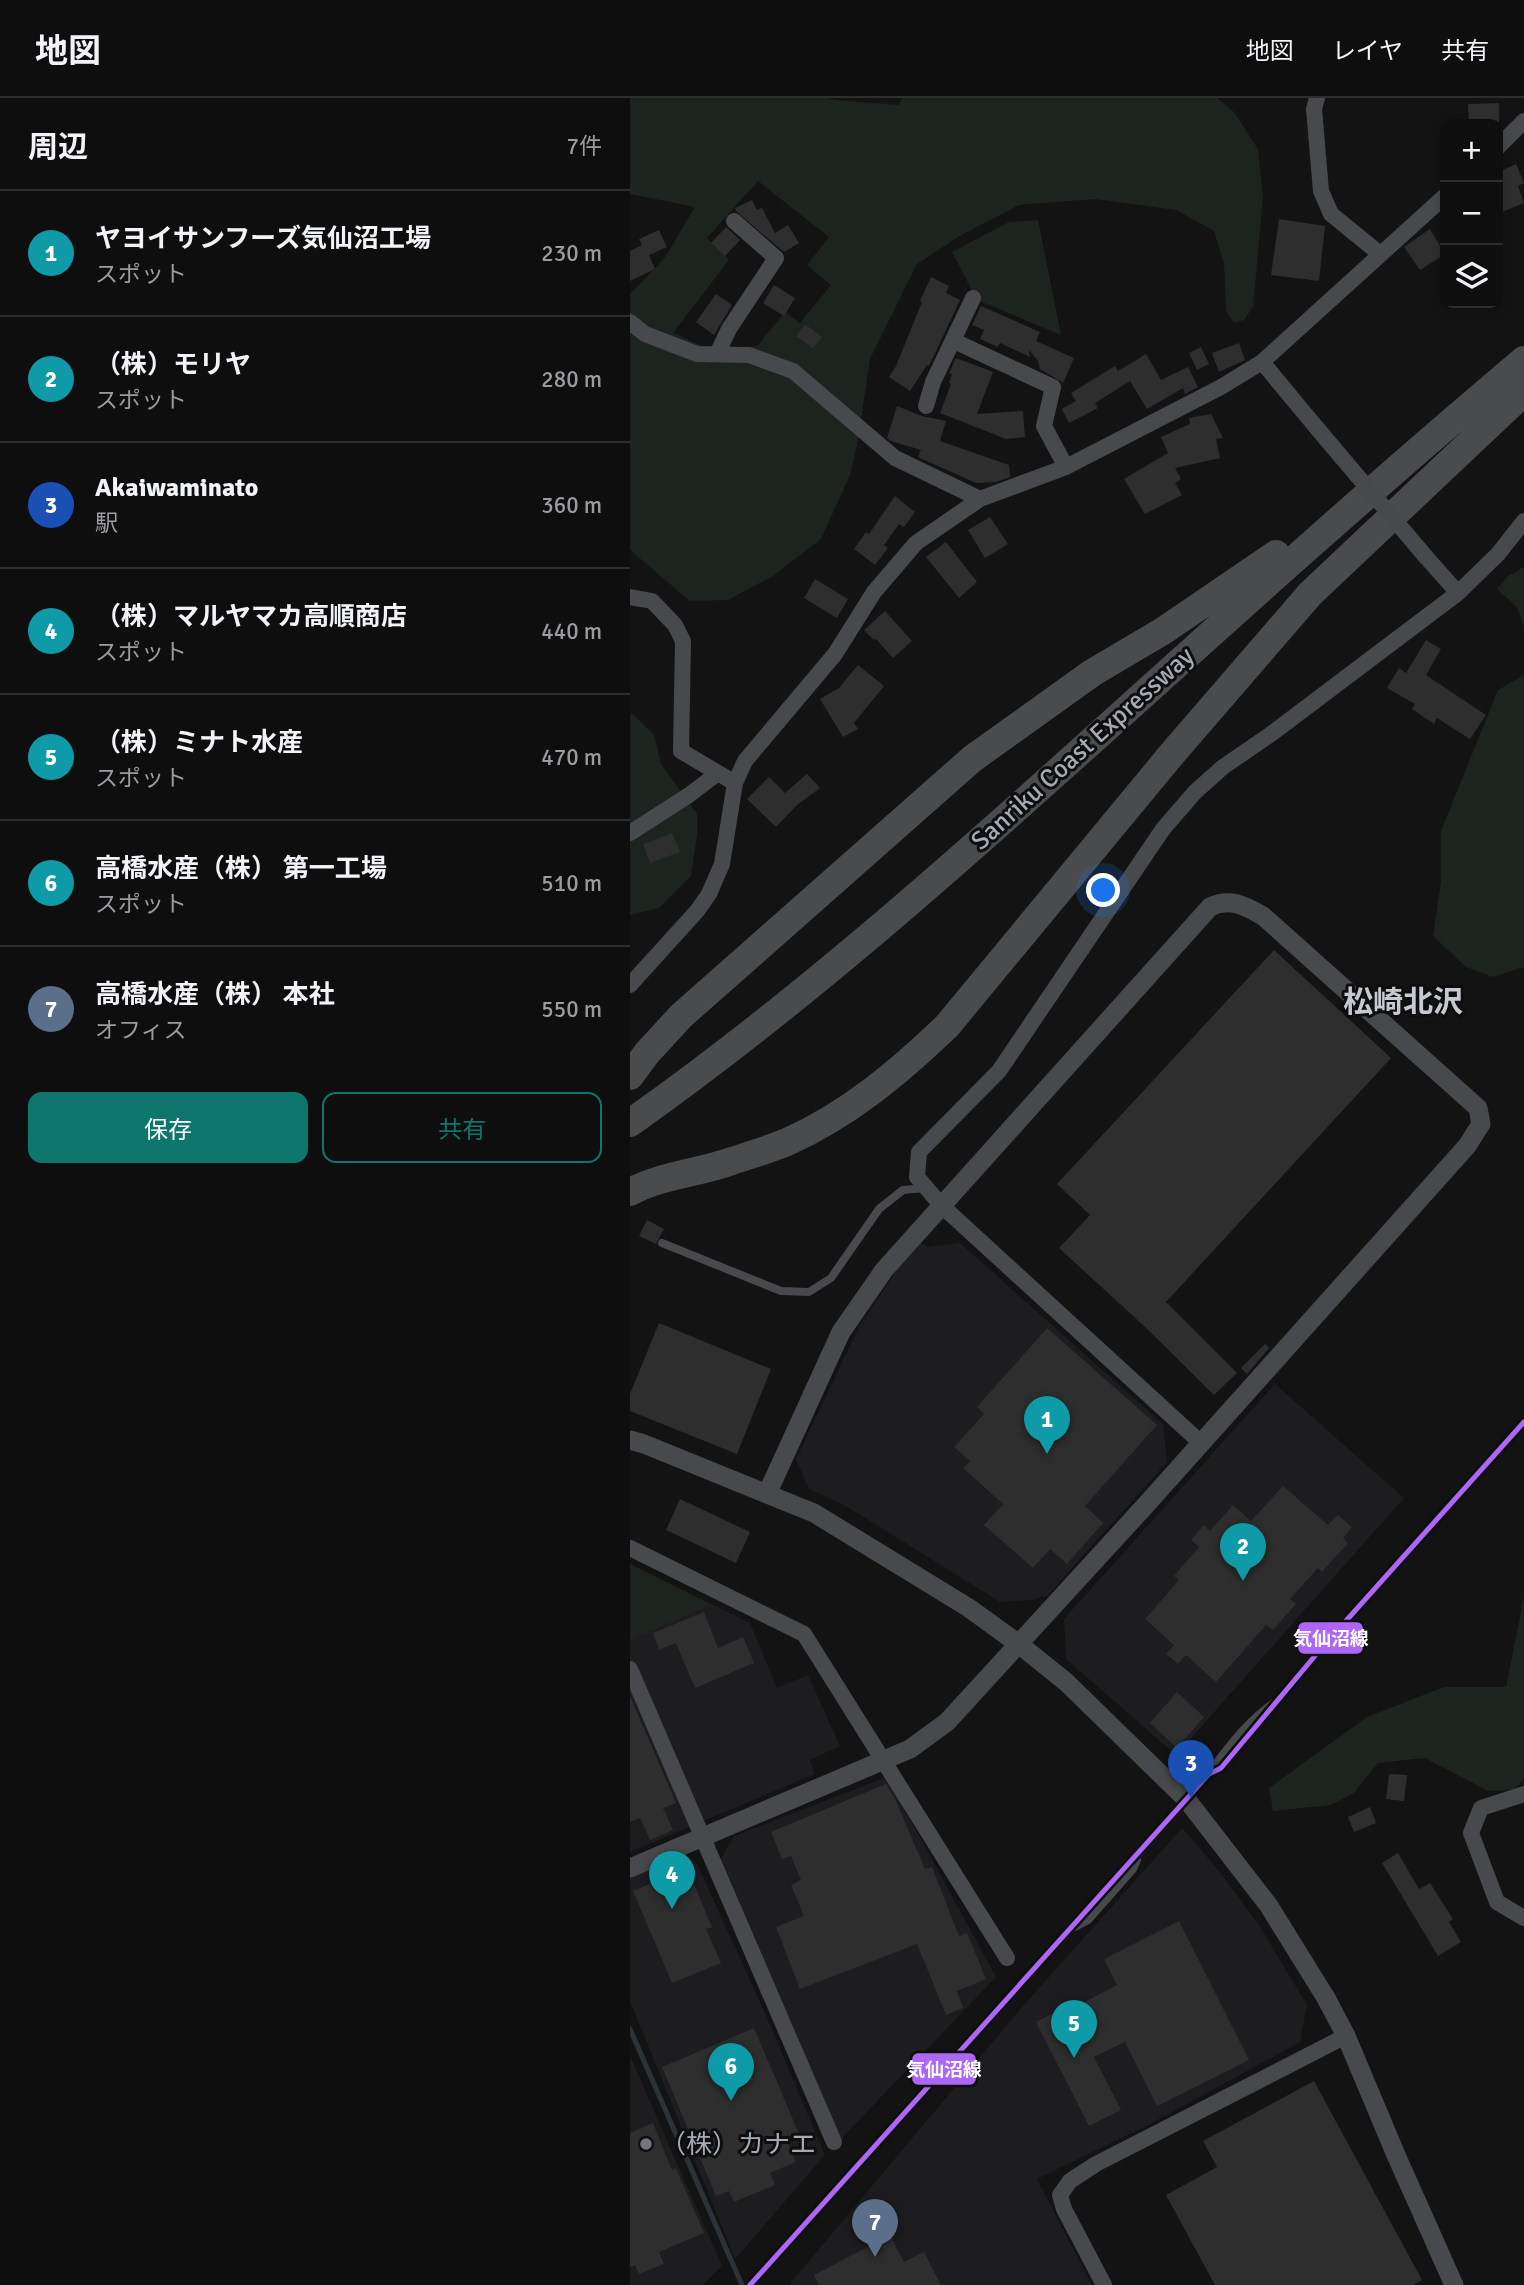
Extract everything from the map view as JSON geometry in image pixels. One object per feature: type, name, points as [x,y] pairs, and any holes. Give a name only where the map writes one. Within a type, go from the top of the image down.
[{"type":"highway","name":"Sanriku Coast Expressway","points":[[630,1142],[663,1109],[909,902],[1418,449],[1524,360]]},
{"type":"highway","name":"Sanriku Coast Expressway","points":[[630,1123],[663,1109],[775,1035],[921,915],[1296,582],[1524,390]]},
{"type":"highway","points":[[630,1192],[788,1142],[840,1114],[915,1056],[947,1026],[1171,755],[1310,594],[1524,390]]},
{"type":"highway","points":[[630,1076],[681,1016],[971,759],[1081,681],[1264,564],[1418,449]]},
{"type":"street","points":[[1317,98],[1314,109],[1321,191],[1331,214],[1380,254]]},
{"type":"street","points":[[1503,143],[1524,121]]},
{"type":"street","points":[[630,985],[709,894],[722,864],[735,783],[751,753],[835,654],[874,592],[916,543],[981,499],[1066,467],[1221,387],[1262,362],[1440,200]]},
{"type":"street","points":[[717,354],[729,329],[776,258],[734,221]]},
{"type":"street","points":[[926,406],[933,382],[974,298]]},
{"type":"street","points":[[630,322],[645,334],[697,354],[749,355],[793,371],[895,458],[981,499]]},
{"type":"street","points":[[954,341],[1053,387],[1044,426],[1066,467]]},
{"type":"street","points":[[1262,362],[1458,593]]},
{"type":"street","points":[[1201,1443],[942,1206],[917,1177],[919,1152],[999,1071],[1163,829],[1195,792],[1223,767],[1458,593],[1498,554],[1524,521]]},
{"type":"street","points":[[630,597],[653,601],[675,625],[683,641],[681,751],[735,783]]},
{"type":"street","points":[[630,833],[718,773]]},
{"type":"street","points":[[630,1868],[910,1749],[947,1722],[1467,1146],[1481,1124],[1478,1108],[1263,916],[1240,903],[1220,902],[1210,907],[884,1270],[841,1332],[767,1494]]},
{"type":"street","points":[[630,1440],[814,1513],[969,1608],[1020,1644],[1099,1713],[1187,1800],[1269,1906],[1300,1954],[1346,2036],[1454,2285]]},
{"type":"street","points":[[630,1548],[804,1634],[1007,1958]]},
{"type":"street","points":[[630,1670],[834,2142]]},
{"type":"street","points":[[1524,1794],[1481,1808],[1471,1833],[1497,1902],[1524,1918]]},
{"type":"street","points":[[1104,2285],[1064,2208],[1060,2195],[1070,2181],[1096,2164],[1346,2036]]},
{"type":"lane","points":[[663,1243],[782,1291],[809,1292],[831,1278],[879,1209],[903,1189],[926,1188]]},
{"type":"lane","points":[[750,2285],[1070,1930],[1088,1920],[1133,1869],[1140,1853],[1209,1774],[1221,1768],[1264,1719],[1275,1702],[1524,1422]]},
{"type":"shaded area","points":[[630,98],[829,98],[899,105],[902,98],[1217,98],[1234,112],[1258,149],[1263,198],[1253,307],[1244,320],[1234,323],[1226,311],[1224,263],[1214,231],[1176,210],[1095,199],[1019,205],[958,237],[917,264],[870,359],[858,441],[850,475],[821,539],[773,576],[728,600],[690,601],[630,550],[630,294],[664,259],[695,207],[630,194]],"holes":[[[758,181],[829,237],[807,265],[831,285],[800,323],[785,312],[757,346],[709,349],[673,333],[729,260],[707,238]]]},
{"type":"shaded area","points":[[1038,220],[1061,335],[977,300],[952,252],[1009,222]]},
{"type":"shaded area","points":[[1524,567],[1524,627],[1517,607],[1497,589],[1508,576]]},
{"type":"shaded area","points":[[1524,675],[1524,967],[1493,977],[1466,967],[1433,936],[1441,881],[1441,831],[1498,690]]},
{"type":"shaded area","points":[[630,712],[654,734],[661,764],[697,814],[697,835],[691,876],[659,908],[630,915]]},
{"type":"shaded area","points":[[921,1243],[928,1247],[960,1243],[1163,1424],[1167,1462],[1048,1595],[1034,1600],[1000,1602],[846,1506],[809,1489],[796,1459],[859,1327],[901,1264]]},
{"type":"shaded area","points":[[1275,1384],[1404,1498],[1176,1755],[1066,1659],[1064,1619]]},
{"type":"shaded area","points":[[630,1564],[750,1623],[777,1688],[808,1675],[840,1746],[810,1760],[815,1774],[630,1852]]},
{"type":"shaded area","points":[[630,1564],[711,1605],[630,1640]]},
{"type":"shaded area","points":[[1524,1596],[1524,1779],[1513,1790],[1488,1791],[1425,1758],[1378,1763],[1354,1793],[1331,1805],[1273,1811],[1269,1788],[1367,1717],[1444,1687],[1506,1687]]},
{"type":"shaded area","points":[[887,1777],[996,1977],[841,2139],[719,1862],[734,1836]]},
{"type":"shaded area","points":[[1182,1828],[1219,1871],[1259,1925],[1307,2005],[1300,2042],[1150,2124],[1037,2179],[1092,2285],[789,2285],[1023,2006]]},
{"type":"shaded area","points":[[683,1852],[697,1864],[765,2013],[825,2155],[735,2259],[630,2001],[630,1876]]},
{"type":"shaded area","points":[[630,2056],[722,2266],[703,2285],[630,2285]]},
{"type":"building","points":[[1499,103],[1499,119],[1469,119],[1468,104]]},
{"type":"building","points":[[1516,164],[1524,183],[1518,186],[1524,203],[1503,212],[1503,182],[1503,170]]},
{"type":"building","points":[[752,200],[757,210],[762,208],[775,233],[788,225],[799,243],[784,252],[736,211],[735,208]]},
{"type":"building","points":[[1279,219],[1325,226],[1319,281],[1271,275]]},
{"type":"building","points":[[726,227],[740,240],[725,256],[711,243]]},
{"type":"building","points":[[1430,229],[1440,246],[1440,257],[1420,270],[1404,247]]},
{"type":"building","points":[[659,230],[667,247],[649,255],[655,269],[630,281],[630,251],[642,245],[639,239]]},
{"type":"building","points":[[931,277],[949,286],[946,293],[960,300],[929,366],[927,365],[910,391],[889,377],[896,366]]},
{"type":"building","points":[[774,285],[795,298],[784,316],[763,303]]},
{"type":"building","points":[[716,294],[732,305],[714,335],[696,322]]},
{"type":"building","points":[[981,306],[1040,332],[1036,341],[1074,358],[1063,383],[1040,369],[1038,361],[1029,350],[1030,357],[1000,343],[998,347],[980,339],[984,330],[972,325]]},
{"type":"building","points":[[805,324],[822,337],[813,348],[796,336]]},
{"type":"building","points":[[1239,343],[1245,360],[1219,372],[1212,353]]},
{"type":"building","points":[[1201,347],[1209,364],[1197,370],[1189,353]]},
{"type":"building","points":[[1146,354],[1161,380],[1188,367],[1198,387],[1185,394],[1183,388],[1147,409],[1130,381],[1095,403],[1098,408],[1069,423],[1062,409],[1076,401],[1071,393],[1115,366],[1118,371]]},
{"type":"building","points":[[956,358],[993,372],[977,414],[1023,411],[1025,437],[1006,439],[940,413],[951,384],[952,374],[949,373]]},
{"type":"building","points":[[897,406],[922,416],[946,421],[940,441],[1009,465],[1010,477],[996,482],[976,483],[918,457],[921,450],[891,441],[887,438]]},
{"type":"building","points":[[1211,414],[1223,438],[1216,439],[1220,458],[1175,468],[1181,479],[1175,483],[1182,495],[1145,514],[1124,479],[1168,453],[1161,437],[1190,424],[1189,418]]},
{"type":"building","points":[[895,496],[915,512],[904,527],[899,524],[884,545],[888,548],[875,565],[854,549],[866,532],[869,534]]},
{"type":"building","points":[[990,517],[1008,544],[985,558],[968,530]]},
{"type":"building","points":[[946,542],[977,582],[959,598],[926,557]]},
{"type":"building","points":[[815,579],[848,599],[837,618],[804,598]]},
{"type":"building","points":[[885,611],[912,641],[893,658],[864,630]]},
{"type":"building","points":[[1426,640],[1441,649],[1426,675],[1486,715],[1470,739],[1437,718],[1434,724],[1412,709],[1415,704],[1387,688],[1399,668],[1406,673]]},
{"type":"building","points":[[858,665],[884,686],[854,723],[858,729],[843,737],[820,699],[839,688]]},
{"type":"building","points":[[807,774],[820,788],[797,805],[776,827],[747,799],[769,777],[785,793]]},
{"type":"building","points":[[672,833],[680,852],[650,863],[643,844]]},
{"type":"building","points":[[1274,950],[1391,1058],[1166,1302],[1237,1373],[1214,1395],[1059,1248],[1090,1215],[1057,1184]]},
{"type":"building","points":[[647,1220],[664,1229],[656,1244],[639,1236]]},
{"type":"building","points":[[659,1323],[771,1369],[737,1454],[630,1411],[630,1394]]},
{"type":"building","points":[[1047,1328],[1157,1425],[1085,1506],[1103,1523],[1067,1564],[1050,1549],[1033,1568],[984,1525],[1003,1504],[963,1468],[970,1461],[954,1447],[984,1414],[977,1407]]},
{"type":"building","points":[[1265,1344],[1269,1348],[1247,1374],[1241,1368]]},
{"type":"building","points":[[1283,1486],[1328,1525],[1338,1515],[1352,1527],[1343,1538],[1348,1543],[1322,1572],[1318,1568],[1290,1599],[1296,1604],[1273,1630],[1266,1625],[1216,1682],[1186,1655],[1178,1664],[1166,1654],[1174,1645],[1145,1619],[1179,1580],[1174,1576],[1199,1547],[1191,1540],[1204,1525],[1210,1531],[1233,1505],[1251,1521]]},
{"type":"building","points":[[680,1499],[750,1532],[736,1563],[666,1530]]},
{"type":"building","points":[[704,1612],[718,1648],[743,1637],[754,1663],[695,1688],[676,1643],[659,1650],[653,1633]]},
{"type":"building","points":[[1177,1692],[1204,1717],[1177,1748],[1150,1723]]},
{"type":"building","points":[[630,1696],[676,1803],[663,1808],[673,1830],[650,1840],[640,1818],[630,1822]]},
{"type":"building","points":[[1389,1774],[1407,1775],[1404,1801],[1386,1799]]},
{"type":"building","points":[[886,1784],[925,1869],[932,1867],[959,1936],[967,1933],[986,1979],[957,1991],[963,2008],[946,2015],[917,1944],[800,1989],[776,1927],[804,1916],[791,1885],[801,1880],[791,1856],[782,1859],[771,1832]]},
{"type":"building","points":[[1370,1807],[1376,1823],[1354,1832],[1348,1817]]},
{"type":"building","points":[[1398,1853],[1419,1889],[1430,1883],[1453,1919],[1449,1922],[1461,1942],[1438,1956],[1382,1863]]},
{"type":"building","points":[[687,1868],[712,1927],[706,1929],[721,1963],[672,1983],[633,1891]]},
{"type":"building","points":[[1179,1921],[1249,2060],[1157,2106],[1125,2042],[1094,2057],[1121,2110],[1089,2126],[1036,2022],[1077,2001],[1079,2005],[1117,1985],[1104,1959]]},
{"type":"building","points":[[754,2028],[800,2136],[787,2141],[796,2162],[770,2173],[775,2185],[734,2202],[729,2191],[716,2196],[662,2067]]},
{"type":"building","points":[[1314,2081],[1422,2280],[1413,2285],[1215,2285],[1166,2195],[1217,2167],[1203,2141]]},
{"type":"building","points":[[653,2123],[672,2170],[676,2168],[704,2233],[659,2252],[664,2264],[639,2274],[635,2265],[630,2267],[630,2133]]},
{"type":"building","points":[[890,2235],[904,2262],[924,2252],[941,2285],[819,2285],[814,2275]]},
{"type":"waterway","points":[[630,2029],[742,2285]]},
{"type":"transit line","name":"気仙沼線","points":[[750,2285],[1209,1774],[1221,1768],[1319,1651],[1524,1422]]},
{"type":"place","name":"ヤヨイサンフーズ気仙沼工場","points":[[1047,1454]]},
{"type":"place","name":"（株）モリヤ","points":[[1243,1581]]},
{"type":"place","name":"Akaiwaminato","points":[[1191,1798]]},
{"type":"place","name":"（株）マルヤマカ高順商店","points":[[672,1909]]},
{"type":"place","name":"（株）ミナト水産","points":[[1074,2058]]},
{"type":"place","name":"高橋水産（株） 第一工場","points":[[731,2101]]},
{"type":"place","name":"（株）カナエ","points":[[646,2144]]},
{"type":"place","name":"高橋水産（株） 本社","points":[[875,2257]]},
{"type":"district","name":"松崎北沢","points":[[1403,1002]]}]
